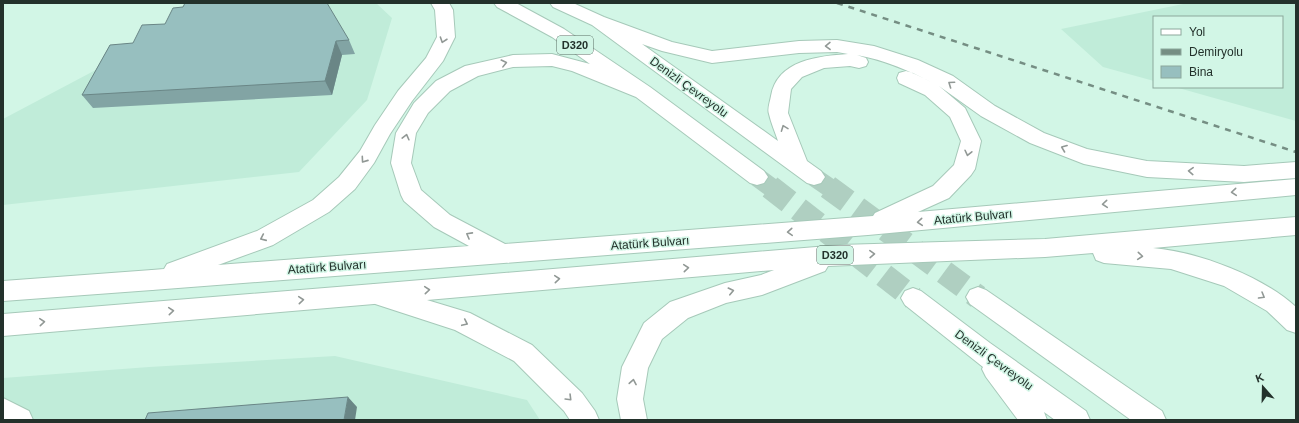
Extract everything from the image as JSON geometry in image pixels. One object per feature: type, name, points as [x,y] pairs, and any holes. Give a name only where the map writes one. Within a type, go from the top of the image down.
[{"type":"main road","points":[[152,280],[265,238],[321,206],[347,183],[367,157],[382,130],[405,96],[434,61],[446,38],[444,10],[440,3]]},
{"type":"main road","name":"D320","points":[[503,3],[558,33],[643,92],[757,177]]},
{"type":"main road","name":"Denizli Çevreyolu","points":[[559,3],[598,21],[814,177]]},
{"type":"main road","name":"D320","points":[[598,21],[668,47],[712,57],[799,47],[837,46],[874,52],[911,64],[946,81],[988,111],[1037,138],[1084,156],[1147,169],[1244,174],[1296,170]]},
{"type":"main road","points":[[503,254],[442,221],[412,195],[401,163],[406,133],[421,108],[442,86],[472,72],[513,61],[552,60],[577,66],[643,92]]},
{"type":"main road","points":[[798,165],[778,113],[782,88],[796,72],[822,62],[850,60],[890,70],[932,90],[958,113],[971,141],[964,169],[941,192],[868,226]]},
{"type":"main road","name":"Atatürk Bulvarı","points":[[3,291],[868,226],[1296,187]]},
{"type":"main road","name":"D320","points":[[374,294],[840,255],[1045,248],[1296,226]]},
{"type":"main road","points":[[1045,248],[1171,259],[1231,278],[1276,304],[1296,322]]},
{"type":"main road","name":"D320","points":[[634,420],[630,399],[636,367],[653,331],[679,310],[725,293],[762,285],[840,255]]},
{"type":"main road","points":[[3,325],[374,294],[461,321],[523,353],[573,402],[586,420]]},
{"type":"main road","name":"Denizli Çevreyolu","points":[[912,298],[981,351],[1077,420]]},
{"type":"main road","points":[[978,298],[1154,418]]},
{"type":"main road","points":[[981,351],[1034,420]]},
{"type":"main road","points":[[3,411],[20,420]]},
{"type":"shaded area","points":[[196,3],[376,3],[392,18],[367,100],[299,172],[3,205],[3,119],[107,64]]},
{"type":"shaded area","points":[[1188,3],[1296,3],[1296,121],[1179,88],[1283,88],[1283,16],[1153,16],[1153,81],[1103,67],[1061,29]]},
{"type":"shaded area","points":[[335,356],[527,400],[540,420],[3,420],[3,378],[149,367]]},
{"type":"building","points":[[185,3],[327,3],[349,40],[336,41],[325,81],[82,95],[110,45],[133,43],[142,25],[165,24],[173,8],[183,7]]},
{"type":"building","points":[[348,397],[344,420],[145,420],[148,413]]},
{"type":"tunnel","points":[[757,177],[772,188]]},
{"type":"tunnel","points":[[814,177],[830,188]]},
{"type":"tunnel","points":[[770,187],[913,298]]},
{"type":"tunnel","points":[[828,187],[978,297]]},
{"type":"railway","points":[[837,3],[1296,152]]}]
